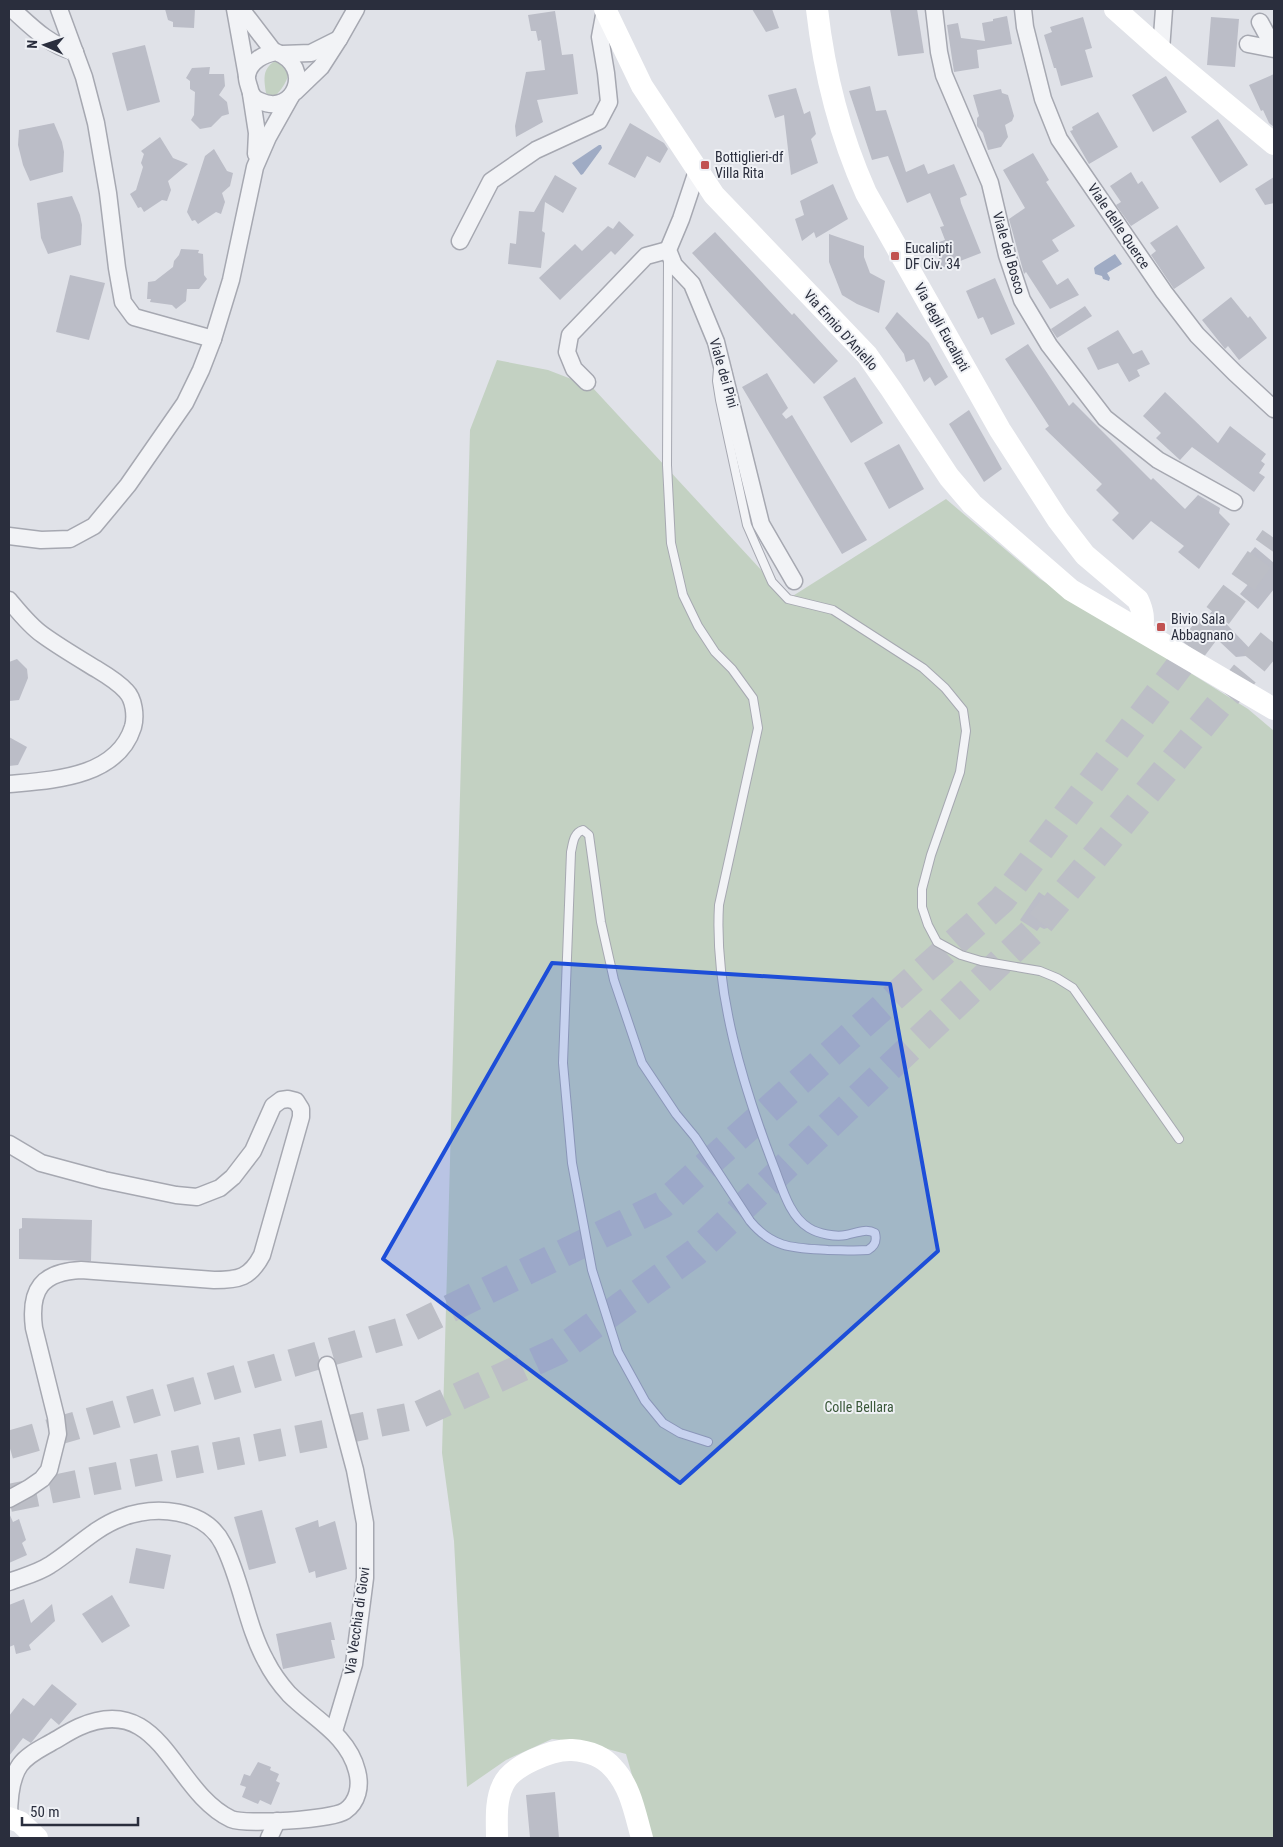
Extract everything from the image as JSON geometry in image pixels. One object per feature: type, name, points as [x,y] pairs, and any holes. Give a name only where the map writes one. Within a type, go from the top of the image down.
[{"type":"street","points":[[12,9],[35,30],[59,47],[75,52]]},
{"type":"street","points":[[59,9],[84,77],[96,123],[123,302],[134,317],[213,339]]},
{"type":"street","points":[[9,536],[41,540],[70,539],[94,526],[128,485],[185,403],[202,370],[231,280],[255,167],[257,133],[235,9]]},
{"type":"street","points":[[240,9],[278,53],[296,67],[297,75],[293,94],[268,137],[255,167]]},
{"type":"street","points":[[251,94],[257,100],[266,103],[284,102],[321,67],[356,9]]},
{"type":"street","points":[[460,241],[491,181],[536,150],[599,122],[609,102],[600,37],[605,9]]},
{"type":"street","name":"Via Ennio D'Aniello","points":[[605,9],[642,86],[714,195],[867,355],[949,477],[972,504],[1072,590],[1274,709]]},
{"type":"street","name":"Via degli Eucalipti","points":[[817,9],[821,45],[843,135],[866,193],[1000,430],[1058,520],[1085,555],[1138,600],[1143,610],[1142,631]]},
{"type":"street","name":"Viale del Bosco","points":[[934,9],[944,75],[990,183],[1007,255],[1022,300],[1049,345],[1105,418],[1158,460],[1234,502]]},
{"type":"street","name":"Viale delle Querce","points":[[1023,9],[1025,28],[1043,99],[1059,139],[1164,292],[1197,335],[1274,410]]},
{"type":"street","points":[[1115,9],[1274,144]]},
{"type":"street","points":[[1161,50],[1164,9]]},
{"type":"street","points":[[1260,22],[1274,48]]},
{"type":"street","points":[[247,76],[253,63],[258,58],[278,53],[311,53],[339,39]]},
{"type":"street","points":[[1248,44],[1274,48]]},
{"type":"street","points":[[587,382],[574,369],[567,352],[566,333],[646,256],[668,250],[681,219],[697,171]]},
{"type":"street","name":"Viale dei Pini","points":[[668,250],[674,265],[692,284],[716,342],[735,412],[739,437],[761,524],[794,581]]},
{"type":"street","points":[[9,600],[42,634],[126,690],[131,697],[134,715],[131,733],[120,750],[107,761],[63,779],[9,784]]},
{"type":"street","points":[[9,1144],[42,1163],[176,1195],[197,1197],[220,1188],[233,1177],[253,1151],[273,1106],[281,1100],[288,1099],[296,1102],[301,1109],[301,1117],[262,1255],[248,1274],[236,1279],[214,1280],[73,1271],[54,1274],[44,1282],[36,1294],[32,1314],[56,1417],[58,1434],[49,1470],[42,1479],[9,1499]]},
{"type":"street","name":"Via Vecchia di Giovi","points":[[327,1365],[355,1470],[365,1523],[365,1578],[354,1664],[334,1731]]},
{"type":"street","points":[[9,1582],[49,1566],[85,1538],[120,1518],[141,1513],[159,1512],[182,1513],[200,1520],[212,1529],[222,1541],[231,1560],[264,1659],[289,1693],[334,1731],[351,1754],[359,1780],[359,1791],[352,1805],[342,1813],[277,1821],[234,1820],[214,1808],[200,1796],[151,1734],[138,1724],[122,1720],[105,1720],[79,1726],[35,1751],[20,1765],[9,1795],[9,1818],[20,1822],[37,1838]]},
{"type":"street","points":[[497,1838],[499,1798],[503,1784],[513,1773],[526,1764],[542,1757],[570,1750],[592,1754],[613,1767],[624,1782],[642,1838]]},
{"type":"street","points":[[269,1838],[277,1821]]},
{"type":"lane","points":[[668,250],[667,466],[671,543],[683,595],[698,626],[715,652],[732,669],[753,698],[758,728],[718,905],[717,935],[726,1003],[743,1079],[761,1133],[792,1209],[801,1222],[810,1229],[835,1236],[869,1230],[875,1233],[876,1239],[874,1247],[868,1250],[800,1249],[785,1246],[772,1240],[760,1233],[750,1221],[642,1063],[614,980],[601,922],[589,835],[583,830],[579,832],[575,835],[571,852],[563,1063],[572,1163],[592,1270],[618,1352],[645,1401],[663,1423],[680,1433],[708,1442]]},
{"type":"lane","points":[[720,362],[717,381],[735,474],[748,525],[772,582],[788,599],[833,610],[923,668],[945,688],[963,710],[966,731],[960,772],[931,855],[922,889],[922,906],[928,925],[937,942],[968,957],[1040,971],[1057,978],[1073,988],[1179,1140]]},
{"type":"highlighted area","points":[[552,963],[890,984],[938,1251],[680,1483],[383,1259]]},
{"type":"green space","points":[[275,61],[281,62],[289,71],[284,85],[274,97],[266,93],[265,79],[268,67]]},
{"type":"green space","name":"Colle Bellara","points":[[497,360],[548,370],[592,387],[788,599],[946,499],[1040,579],[1248,709],[1274,731],[1274,1838],[650,1838],[626,1754],[582,1742],[552,1739],[506,1760],[467,1787],[454,1541],[442,1453],[470,430]]},
{"type":"water","points":[[599,145],[602,148],[581,175],[572,163]]},
{"type":"water","points":[[1115,254],[1122,264],[1107,273],[1110,278],[1109,281],[1095,274],[1094,268],[1096,266]]},
{"type":"building","points":[[165,9],[195,9],[194,28],[173,27],[173,22],[168,20]]},
{"type":"building","points":[[752,9],[772,9],[779,28],[766,32]]},
{"type":"building","points":[[890,9],[917,9],[924,53],[898,56]]},
{"type":"building","points":[[555,11],[562,55],[573,54],[578,94],[537,100],[543,122],[516,137],[515,126],[526,72],[545,70],[541,40],[538,41],[536,31],[531,31],[528,15]]},
{"type":"building","points":[[1007,16],[1012,44],[977,50],[979,68],[954,72],[947,25],[958,23],[961,38],[985,41],[982,23]]},
{"type":"building","points":[[1083,17],[1092,48],[1085,50],[1093,77],[1061,86],[1044,35],[1052,32],[1050,27]]},
{"type":"building","points":[[1211,17],[1239,19],[1235,67],[1207,65]]},
{"type":"building","points":[[145,45],[160,102],[127,111],[112,53]]},
{"type":"building","points":[[210,67],[209,74],[224,74],[225,86],[219,95],[227,102],[229,114],[222,116],[211,127],[200,129],[191,120],[194,115],[195,92],[190,89],[190,81],[186,78],[192,68]]},
{"type":"building","points":[[1274,74],[1274,127],[1269,123],[1263,110],[1261,111],[1249,85]]},
{"type":"building","points":[[1166,76],[1187,112],[1153,132],[1132,95]]},
{"type":"building","points":[[870,86],[876,111],[886,110],[906,172],[924,164],[928,174],[954,164],[967,195],[960,198],[961,203],[981,253],[942,268],[934,244],[945,240],[940,227],[944,226],[930,193],[907,203],[888,156],[872,160],[849,91]]},
{"type":"building","points":[[796,88],[804,114],[810,111],[816,134],[811,139],[818,163],[791,175],[784,115],[775,118],[768,95]]},
{"type":"building","points":[[1001,89],[1002,93],[1008,95],[1014,116],[1012,121],[1005,125],[1008,137],[1001,147],[988,150],[983,133],[977,126],[977,118],[979,116],[973,95]]},
{"type":"building","points":[[1098,112],[1118,147],[1089,164],[1070,131],[1073,130],[1072,127]]},
{"type":"building","points":[[1218,119],[1248,165],[1220,183],[1191,137]]},
{"type":"building","points":[[54,123],[64,152],[63,172],[30,181],[23,165],[18,145],[19,130]]},
{"type":"building","points":[[630,123],[664,143],[668,149],[660,163],[647,156],[635,178],[608,164]]},
{"type":"building","points":[[160,137],[173,158],[188,164],[168,181],[171,190],[167,201],[162,200],[144,212],[141,207],[138,208],[130,194],[136,190],[143,167],[141,163],[144,154],[141,151]]},
{"type":"building","points":[[214,149],[227,171],[233,173],[230,186],[222,193],[225,202],[221,214],[216,212],[198,224],[195,220],[192,221],[187,212],[205,156]]},
{"type":"building","points":[[1033,153],[1049,180],[1046,182],[1075,226],[1052,240],[1059,251],[1042,261],[1057,285],[1068,278],[1079,295],[1050,309],[1026,272],[1024,274],[1009,219],[1025,208],[1003,170]]},
{"type":"building","points":[[1131,172],[1138,184],[1142,181],[1159,208],[1131,226],[1116,205],[1121,202],[1110,186]]},
{"type":"building","points":[[555,175],[577,188],[563,213],[545,202],[542,231],[545,233],[541,268],[508,264],[510,243],[516,244],[519,211],[534,212]]},
{"type":"building","points":[[1274,177],[1274,203],[1265,205],[1255,189]]},
{"type":"building","points":[[833,184],[848,219],[816,238],[814,232],[802,241],[795,219],[804,215],[800,201]]},
{"type":"building","points":[[72,196],[82,225],[81,245],[48,254],[41,238],[37,203]]},
{"type":"building","points":[[619,221],[634,235],[615,255],[611,251],[560,300],[539,278],[575,244],[582,251],[608,226],[613,229]]},
{"type":"building","points":[[1177,225],[1205,268],[1174,289],[1151,255],[1156,251],[1150,243]]},
{"type":"building","points":[[715,232],[792,315],[794,313],[838,361],[814,384],[692,253]]},
{"type":"building","points":[[829,234],[864,246],[864,257],[870,273],[885,281],[879,313],[857,304],[842,295],[829,262]]},
{"type":"building","points":[[181,249],[199,250],[198,253],[203,254],[204,275],[207,279],[199,289],[187,289],[186,301],[176,309],[172,305],[150,302],[151,299],[147,299],[148,282],[155,281],[173,267],[174,261]]},
{"type":"building","points":[[70,275],[105,283],[89,340],[56,332]]},
{"type":"building","points":[[995,278],[1015,324],[991,335],[983,317],[978,319],[966,291]]},
{"type":"building","points":[[1231,297],[1248,318],[1250,316],[1267,338],[1239,360],[1228,346],[1225,349],[1202,320]]},
{"type":"building","points":[[1085,306],[1092,316],[1057,338],[1051,329]]},
{"type":"building","points":[[897,312],[929,343],[948,377],[935,386],[930,377],[924,382],[914,359],[906,362],[904,354],[885,328]]},
{"type":"building","points":[[1118,330],[1133,354],[1142,350],[1150,364],[1137,370],[1140,376],[1129,382],[1118,363],[1098,370],[1087,348]]},
{"type":"building","points":[[1028,344],[1069,406],[1073,402],[1151,480],[1153,478],[1185,509],[1198,495],[1220,508],[1219,513],[1230,524],[1199,569],[1178,552],[1184,546],[1151,521],[1133,540],[1112,520],[1119,513],[1096,490],[1102,484],[1045,429],[1049,426],[1005,359]]},
{"type":"building","points":[[767,373],[788,408],[782,414],[786,419],[792,415],[867,540],[842,554],[742,387]]},
{"type":"building","points":[[855,377],[883,423],[851,443],[823,397]]},
{"type":"building","points":[[1165,392],[1218,443],[1230,426],[1266,454],[1261,461],[1265,464],[1259,473],[1265,477],[1254,492],[1192,447],[1180,460],[1156,438],[1161,433],[1143,416]]},
{"type":"building","points":[[969,410],[1002,469],[984,482],[949,424]]},
{"type":"building","points":[[899,444],[924,489],[889,509],[864,463]]},
{"type":"building","points":[[1255,547],[1274,563],[1274,589],[1258,609],[1240,594],[1251,581],[1236,570]]},
{"type":"building","points":[[1213,610],[1256,655],[1236,657],[1201,624]]},
{"type":"building","points":[[17,659],[27,669],[28,678],[19,700],[9,701],[9,662]]},
{"type":"building","points":[[9,737],[27,747],[18,765],[9,766]]},
{"type":"building","points":[[1039,892],[1064,910],[1050,927],[1044,929],[1040,927],[1037,931],[1020,920]]},
{"type":"building","points":[[22,1218],[92,1220],[91,1261],[19,1259],[19,1229],[22,1228]]},
{"type":"building","points":[[262,1510],[276,1563],[249,1570],[234,1517]]},
{"type":"building","points":[[9,1513],[13,1522],[19,1519],[26,1540],[22,1543],[27,1555],[9,1563]]},
{"type":"building","points":[[318,1520],[319,1527],[335,1521],[347,1569],[316,1578],[315,1571],[309,1573],[295,1528]]},
{"type":"building","points":[[136,1548],[171,1555],[164,1589],[129,1583]]},
{"type":"building","points":[[112,1595],[130,1626],[102,1643],[82,1614]]},
{"type":"building","points":[[24,1599],[31,1623],[52,1604],[55,1621],[29,1645],[31,1650],[16,1654],[14,1645],[9,1647],[9,1605]]},
{"type":"building","points":[[331,1622],[335,1640],[331,1640],[335,1658],[283,1669],[276,1634]]},
{"type":"building","points":[[52,1684],[77,1704],[59,1725],[51,1718],[31,1743],[23,1738],[9,1756],[9,1716],[23,1698],[34,1706]]},
{"type":"building","points":[[258,1762],[271,1767],[270,1770],[279,1774],[276,1781],[280,1783],[271,1805],[260,1800],[258,1804],[242,1797],[246,1787],[240,1785],[244,1774],[250,1776]]},
{"type":"building","points":[[555,1792],[559,1838],[530,1838],[526,1795]]},
{"type":"tunnel","points":[[9,1445],[406,1330],[662,1205],[1002,900],[1243,582],[1274,538]]},
{"type":"tunnel","points":[[9,1498],[418,1415],[558,1351],[696,1252],[1036,928],[1274,638]]},
{"type":"place","name":"Bottiglieri-df Villa Rita","points":[[705,165]]},
{"type":"place","name":"Eucalipti DF Civ. 34","points":[[895,256]]},
{"type":"place","name":"Bivio Sala Abbagnano","points":[[1161,627]]}]
